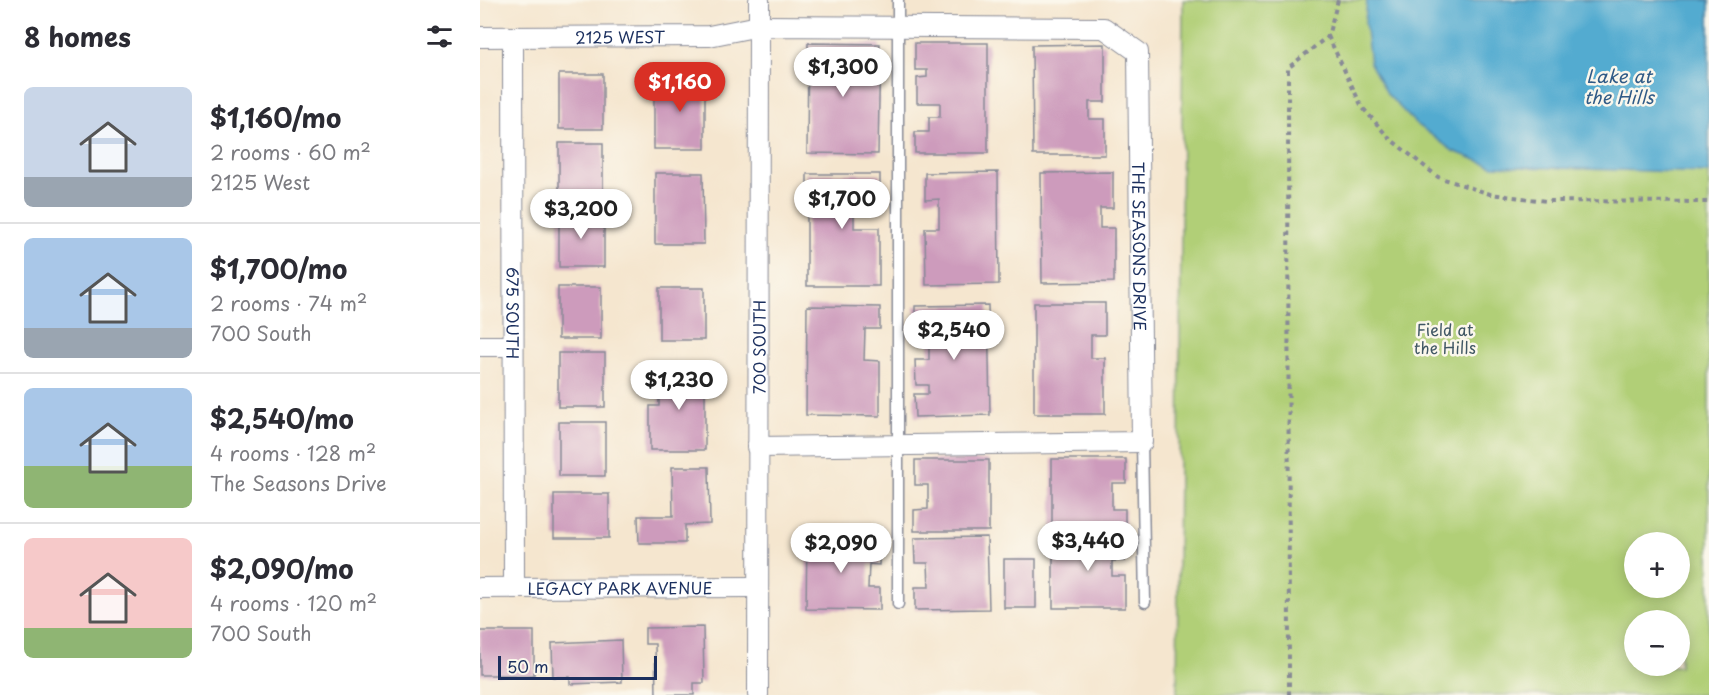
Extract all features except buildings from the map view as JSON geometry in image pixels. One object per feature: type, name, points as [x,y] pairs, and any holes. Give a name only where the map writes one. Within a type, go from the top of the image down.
[{"type":"street","name":"700 SOUTH","points":[[758,695],[759,0]]},
{"type":"street","name":"THE SEASONS DRIVE","points":[[759,26],[1104,28],[1138,52],[1142,442]]},
{"type":"street","name":"2125 WEST","points":[[480,37],[709,36],[759,26]]},
{"type":"street","name":"675 SOUTH","points":[[513,37],[514,587]]},
{"type":"street","points":[[480,346],[513,346]]},
{"type":"street","points":[[757,447],[1142,442]]},
{"type":"street","name":"LEGACY PARK AVENUE","points":[[480,588],[758,587]]},
{"type":"lane","points":[[898,0],[900,444],[898,604]]},
{"type":"lane","points":[[1142,442],[1145,602]]},
{"type":"path","points":[[1289,695],[1288,68],[1328,36],[1338,0]]},
{"type":"path","points":[[1328,36],[1362,107],[1389,138],[1438,177],[1490,194],[1546,201],[1709,202]]},
{"type":"green space","name":"Field at the Hills","points":[[1183,0],[1709,0],[1709,695],[1177,695]]},
{"type":"water","name":"Lake at the Hills","points":[[1367,0],[1709,0],[1709,173],[1492,166],[1453,151],[1414,122],[1388,95],[1370,63],[1365,22]]}]
